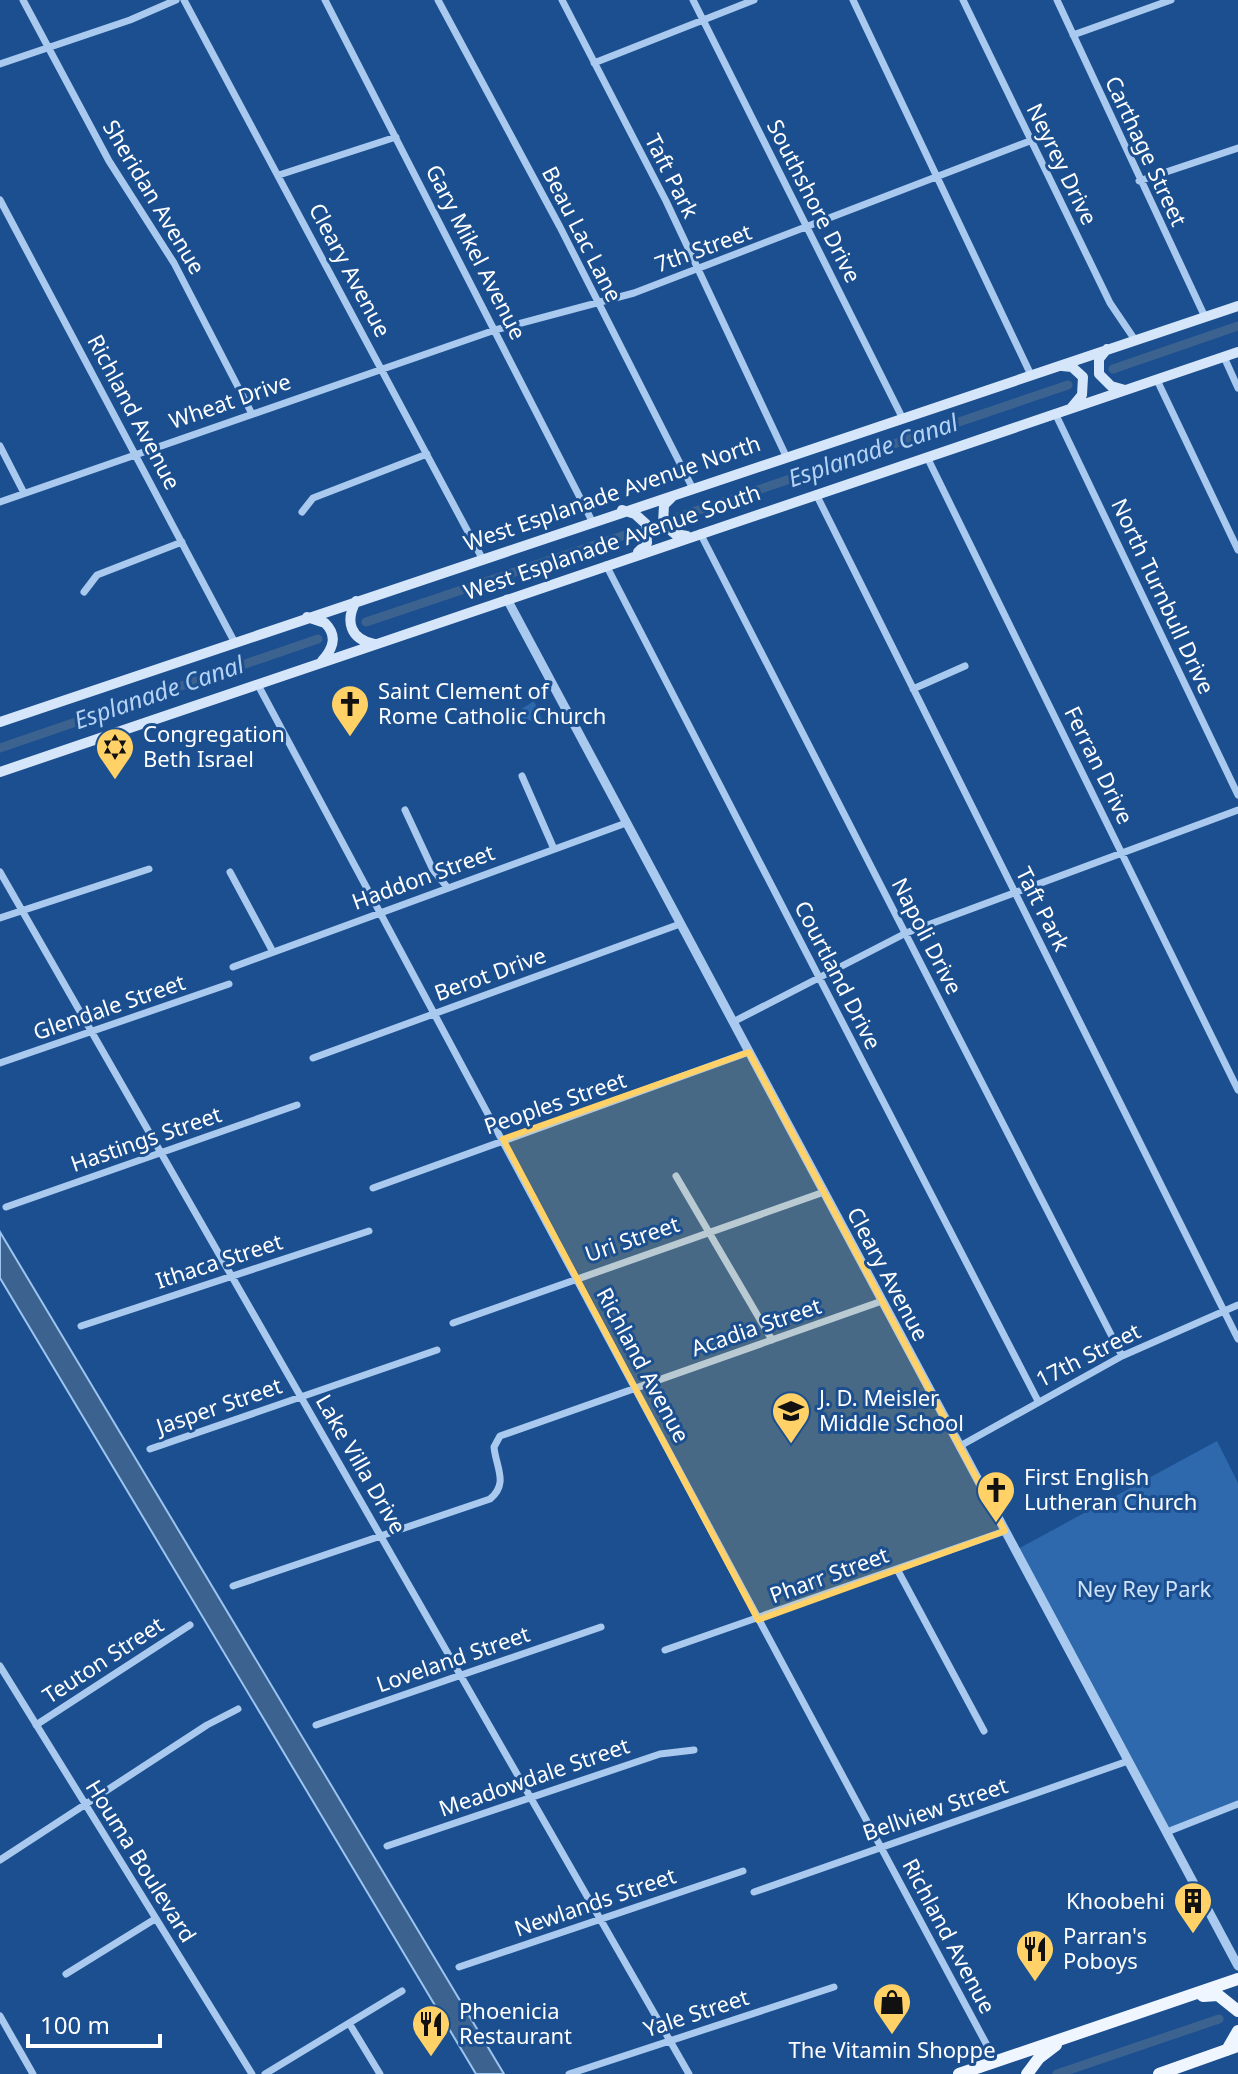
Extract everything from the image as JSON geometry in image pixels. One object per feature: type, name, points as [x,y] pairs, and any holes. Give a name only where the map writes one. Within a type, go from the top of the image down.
[{"type":"main road","name":"West Esplanade Avenue North","points":[[0,722],[622,510],[1238,306]]},
{"type":"main road","points":[[1108,348],[1099,359],[1099,374],[1111,386],[1126,390]]},
{"type":"main road","name":"West Esplanade Avenue South","points":[[0,772],[1238,352]]},
{"type":"main road","points":[[1058,366],[1072,367],[1083,377],[1082,395],[1070,408]]},
{"type":"main road","points":[[677,492],[664,505],[663,524],[675,534],[695,535]]},
{"type":"main road","points":[[622,510],[635,514],[646,524],[647,543],[634,556]]},
{"type":"main road","points":[[356,601],[350,612],[351,627],[357,637],[376,644]]},
{"type":"main road","points":[[306,617],[325,623],[333,637],[333,645],[320,663]]},
{"type":"main road","points":[[959,2074],[1238,1979]]},
{"type":"main road","points":[[1186,1997],[1218,1995],[1232,2002],[1238,2011]]},
{"type":"main road","points":[[1159,2074],[1233,2048],[1238,2031]]},
{"type":"main road","points":[[1027,2074],[1039,2058],[1064,2038]]},
{"type":"street","name":"Sheridan Avenue","points":[[23,0],[109,161],[174,263],[251,412]]},
{"type":"street","points":[[0,64],[130,20],[176,0]]},
{"type":"street","name":"Cleary Avenue","points":[[184,0],[482,558]]},
{"type":"street","name":"Gary Mikel Avenue","points":[[325,0],[592,521]]},
{"type":"street","name":"Beau Lac Lane","points":[[438,0],[692,487]]},
{"type":"street","name":"Taft Park","points":[[562,0],[698,270],[786,456]]},
{"type":"street","name":"Southshore Drive","points":[[693,0],[902,417]]},
{"type":"street","points":[[594,63],[754,0]]},
{"type":"street","points":[[853,0],[1031,375]]},
{"type":"street","name":"Neyrey Drive","points":[[963,0],[1110,303],[1135,340]]},
{"type":"street","name":"Carthage Street","points":[[1057,0],[1205,317]]},
{"type":"street","points":[[1073,35],[1171,0]]},
{"type":"street","points":[[279,175],[396,137]]},
{"type":"street","name":"7th Street","points":[[383,369],[495,330],[597,303],[698,270],[1030,141]]},
{"type":"street","points":[[1139,181],[1238,148]]},
{"type":"street","name":"Richland Avenue","points":[[0,200],[235,643]]},
{"type":"street","points":[[1224,357],[1238,388]]},
{"type":"street","name":"Wheat Drive","points":[[0,502],[135,452],[383,369]]},
{"type":"street","points":[[1157,380],[1238,550]]},
{"type":"street","name":"North Turnbull Drive","points":[[1055,413],[1238,795]]},
{"type":"street","points":[[0,446],[24,493]]},
{"type":"street","points":[[302,512],[313,498],[427,454]]},
{"type":"street","name":"Ferran Drive","points":[[927,456],[1238,1090]]},
{"type":"street","name":"Taft Park","points":[[816,494],[1238,1339]]},
{"type":"street","name":"Napoli Drive","points":[[695,535],[906,933],[1122,1356]]},
{"type":"street","points":[[84,592],[97,575],[182,542]]},
{"type":"street","name":"Courtland Drive","points":[[606,565],[1038,1401]]},
{"type":"street","name":"Cleary Avenue","points":[[507,599],[1238,1966]]},
{"type":"street","points":[[913,689],[965,666]]},
{"type":"street","name":"Richland Avenue","points":[[258,685],[996,2062]]},
{"type":"street","points":[[522,776],[554,849]]},
{"type":"street","points":[[405,810],[433,870],[447,887]]},
{"type":"street","points":[[733,1022],[906,933],[1016,895],[1238,810]]},
{"type":"street","name":"Haddon Street","points":[[233,967],[626,823]]},
{"type":"street","points":[[0,918],[149,869]]},
{"type":"street","name":"Lake Villa Drive","points":[[0,872],[229,1277],[302,1396],[689,2074]]},
{"type":"street","points":[[230,872],[273,952]]},
{"type":"street","name":"Berot Drive","points":[[313,1058],[680,924]]},
{"type":"street","name":"Glendale Street","points":[[0,1063],[229,984]]},
{"type":"street","name":"Peoples Street","points":[[373,1188],[749,1052]]},
{"type":"street","name":"Hastings Street","points":[[6,1207],[297,1105]]},
{"type":"street","points":[[676,1176],[772,1340]]},
{"type":"street","name":"Uri Street","points":[[453,1323],[576,1277],[824,1192]]},
{"type":"street","name":"Ithaca Street","points":[[81,1326],[369,1231]]},
{"type":"street","name":"Acadia Street","points":[[382,1537],[490,1499],[497,1493],[502,1475],[494,1447],[505,1434],[882,1301]]},
{"type":"street","name":"17th Street","points":[[960,1446],[1122,1356],[1238,1305]]},
{"type":"street","name":"Jasper Street","points":[[150,1449],[437,1350]]},
{"type":"street","name":"Pharr Street","points":[[665,1650],[758,1620],[1005,1531]]},
{"type":"street","points":[[233,1586],[382,1537]]},
{"type":"street","points":[[897,1569],[984,1731]]},
{"type":"street","name":"Teuton Street","points":[[36,1725],[190,1625]]},
{"type":"street","name":"Loveland Street","points":[[316,1725],[601,1627]]},
{"type":"street","name":"Houma Boulevard","points":[[0,1666],[252,2074]]},
{"type":"street","points":[[0,1860],[238,1709]]},
{"type":"street","name":"Meadowdale Street","points":[[387,1846],[660,1754],[694,1750]]},
{"type":"street","name":"Bellview Street","points":[[754,1892],[1128,1761]]},
{"type":"street","points":[[1167,1832],[1238,1804]]},
{"type":"street","name":"Newlands Street","points":[[459,1967],[743,1871]]},
{"type":"street","points":[[66,1974],[155,1919]]},
{"type":"street","name":"Yale Street","points":[[569,2074],[834,1987]]},
{"type":"street","points":[[265,2074],[402,1991]]},
{"type":"street","points":[[0,2016],[33,2074]]},
{"type":"street","points":[[349,2023],[380,2074]]},
{"type":"highlighted area","points":[[749,1052],[1005,1531],[758,1620],[503,1139]]},
{"type":"green space","points":[[534,701],[542,720],[536,722],[522,718],[520,710]]},
{"type":"green space","name":"Ney Rey Park","points":[[1217,1441],[1238,1483],[1238,1802],[1167,1832],[1016,1550]]},
{"type":"shaded area","points":[[0,1232],[504,2074],[476,2074],[0,1278]]},
{"type":"waterway","name":"Esplanade Canal","points":[[1113,369],[1238,326]]},
{"type":"waterway","name":"Esplanade Canal","points":[[678,517],[1068,385]]},
{"type":"waterway","name":"Esplanade Canal","points":[[366,622],[631,533]]},
{"type":"waterway","name":"Esplanade Canal","points":[[0,748],[318,639]]},
{"type":"waterway","points":[[1057,2074],[1219,2019]]},
{"type":"place","name":"Saint Clement of Rome Catholic Church","points":[[350,738]]},
{"type":"place","name":"Congregation Beth Israel","points":[[115,781]]},
{"type":"place","name":"J. D. Meisler Middle School","points":[[791,1445]]},
{"type":"place","name":"First English Lutheran Church","points":[[996,1524]]},
{"type":"place","name":"Khoobehi","points":[[1193,1935]]},
{"type":"place","name":"Parran's Poboys","points":[[1035,1983]]},
{"type":"place","name":"The Vitamin Shoppe","points":[[892,2036]]},
{"type":"place","name":"Phoenicia Restaurant","points":[[431,2058]]}]
